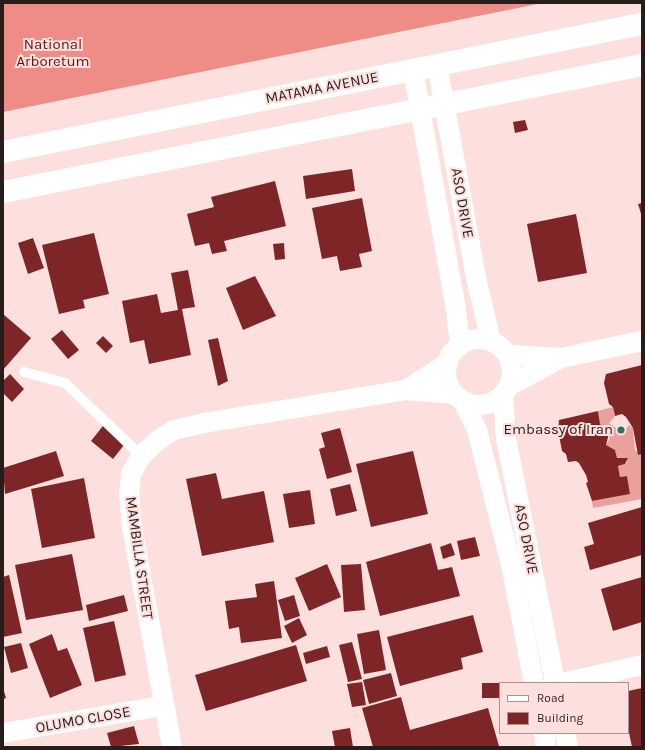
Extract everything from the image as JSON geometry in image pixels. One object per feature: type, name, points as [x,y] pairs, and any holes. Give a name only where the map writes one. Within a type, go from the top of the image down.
[{"type":"main road","name":"MATAMA AVENUE","points":[[3,152],[642,24]]},
{"type":"main road","points":[[3,192],[642,65]]},
{"type":"street","name":"ASO DRIVE","points":[[437,65],[476,278],[490,341]]},
{"type":"street","name":"ASO DRIVE","points":[[413,70],[456,309],[460,346]]},
{"type":"street","points":[[406,390],[448,363],[460,346],[469,341],[490,341],[507,355],[511,365],[506,390]]},
{"type":"street","points":[[507,355],[561,358],[642,341]]},
{"type":"street","points":[[406,390],[459,397],[484,405],[506,390],[561,358]]},
{"type":"street","points":[[448,363],[449,385],[459,397]]},
{"type":"street","name":"MAMBILLA STREET","points":[[172,747],[132,527],[129,494],[131,474],[141,456],[157,441],[174,430],[204,423],[406,390]]},
{"type":"street","name":"ASO DRIVE","points":[[506,390],[506,439],[555,682]]},
{"type":"street","name":"ASO DRIVE","points":[[459,397],[477,430],[511,564],[534,682]]},
{"type":"street","points":[[566,682],[642,665]]},
{"type":"street","name":"OLUMO CLOSE","points":[[3,733],[164,706]]},
{"type":"street","points":[[544,734],[546,747]]},
{"type":"street","points":[[565,734],[568,747]]},
{"type":"lane","points":[[531,87],[547,93],[642,74]]},
{"type":"lane","points":[[24,372],[65,383],[141,456]]},
{"type":"shaded area","points":[[613,407],[615,416],[609,423],[623,433],[629,425],[633,428],[635,451],[642,454],[642,499],[593,508],[592,501],[630,494],[627,476],[620,477],[618,466],[626,464],[628,458],[617,458],[615,450],[606,445],[610,438],[607,429],[600,424],[598,411]]},
{"type":"green space","name":"National Arboretum","points":[[3,3],[542,3],[3,112]]},
{"type":"building","points":[[525,120],[528,130],[515,133],[513,122]]},
{"type":"building","points":[[352,169],[355,191],[306,199],[303,176]]},
{"type":"building","points":[[275,181],[286,226],[224,241],[227,251],[212,254],[209,243],[195,246],[187,214],[214,207],[211,197]]},
{"type":"building","points":[[362,198],[372,251],[359,254],[362,267],[340,271],[337,256],[322,259],[312,208]]},
{"type":"building","points":[[642,203],[642,217],[638,204]]},
{"type":"building","points":[[576,214],[587,273],[538,282],[527,224]]},
{"type":"building","points":[[94,233],[109,294],[83,300],[85,308],[59,314],[42,245]]},
{"type":"building","points":[[33,238],[44,268],[28,274],[18,243]]},
{"type":"building","points":[[284,243],[285,259],[275,260],[273,244]]},
{"type":"building","points":[[188,270],[195,307],[182,309],[191,355],[149,364],[144,340],[130,343],[122,301],[157,294],[161,313],[178,310],[171,273]]},
{"type":"building","points":[[255,276],[276,316],[243,330],[226,288]]},
{"type":"building","points":[[3,314],[31,338],[3,370]]},
{"type":"building","points":[[62,330],[79,350],[68,359],[51,339]]},
{"type":"building","points":[[103,336],[113,346],[106,353],[96,343]]},
{"type":"building","points":[[218,338],[228,381],[218,386],[208,340]]},
{"type":"building","points":[[642,365],[642,454],[638,455],[633,428],[626,417],[622,414],[615,416],[613,407],[609,404],[604,383],[606,374]]},
{"type":"building","points":[[10,374],[24,389],[12,402],[3,393],[3,381]]},
{"type":"building","points":[[598,411],[600,424],[609,433],[606,445],[615,450],[617,458],[628,458],[625,464],[618,466],[620,477],[627,476],[630,494],[592,501],[586,483],[588,482],[586,475],[579,463],[576,461],[568,462],[566,454],[562,451],[558,430],[559,420]]},
{"type":"building","points":[[106,422],[128,440],[113,459],[91,441]]},
{"type":"building","points":[[340,428],[352,472],[327,479],[319,449],[325,447],[321,433]]},
{"type":"building","points":[[56,451],[64,476],[5,494],[3,468]]},
{"type":"building","points":[[413,451],[428,514],[371,527],[356,464]]},
{"type":"building","points":[[216,473],[222,499],[264,491],[274,542],[202,556],[186,479]]},
{"type":"building","points":[[84,478],[95,538],[42,548],[31,489]]},
{"type":"building","points":[[350,484],[357,511],[336,516],[330,489]]},
{"type":"building","points":[[310,490],[315,524],[289,528],[283,494]]},
{"type":"building","points":[[642,507],[642,555],[590,570],[584,547],[594,544],[588,523]]},
{"type":"building","points":[[475,537],[480,556],[461,560],[457,541]]},
{"type":"building","points":[[431,543],[438,570],[452,567],[460,596],[380,616],[366,562]]},
{"type":"building","points":[[451,543],[455,555],[443,559],[440,547]]},
{"type":"building","points":[[72,554],[83,610],[26,620],[15,565]]},
{"type":"building","points":[[327,564],[341,597],[309,611],[295,578]]},
{"type":"building","points":[[361,564],[365,610],[344,612],[341,565]]},
{"type":"building","points":[[9,575],[22,633],[3,637],[3,577]]},
{"type":"building","points":[[642,577],[642,622],[613,631],[601,589]]},
{"type":"building","points":[[274,581],[282,638],[241,643],[239,627],[229,629],[225,601],[257,597],[255,584]]},
{"type":"building","points":[[124,595],[128,611],[89,621],[86,605]]},
{"type":"building","points":[[294,595],[300,616],[285,621],[278,600]]},
{"type":"building","points":[[473,615],[483,652],[461,658],[463,669],[400,686],[387,637]]},
{"type":"building","points":[[299,618],[307,635],[292,643],[284,626]]},
{"type":"building","points":[[114,621],[126,675],[95,682],[83,628]]},
{"type":"building","points":[[379,630],[386,670],[364,674],[357,634]]},
{"type":"building","points":[[52,634],[58,651],[67,648],[82,685],[50,698],[29,644]]},
{"type":"building","points":[[352,642],[362,679],[348,682],[339,645]]},
{"type":"building","points":[[21,643],[28,668],[11,673],[4,647]]},
{"type":"building","points":[[296,645],[307,681],[206,711],[195,675]]},
{"type":"building","points":[[327,646],[330,657],[306,664],[303,653]]},
{"type":"building","points":[[391,673],[397,696],[369,704],[363,680]]},
{"type":"building","points":[[362,682],[366,705],[352,707],[347,684]]},
{"type":"building","points":[[482,683],[499,683],[499,698],[482,698]]},
{"type":"building","points":[[3,688],[6,698],[3,699]]},
{"type":"building","points":[[642,688],[642,747],[632,747],[629,733],[629,691]]},
{"type":"building","points":[[401,697],[410,730],[488,708],[499,746],[373,747],[362,708]]},
{"type":"building","points":[[134,726],[139,744],[111,747],[107,733]]},
{"type":"building","points":[[350,728],[353,747],[335,747],[332,731]]},
{"type":"place","name":"Embassy of Iran","points":[[621,430]]}]
